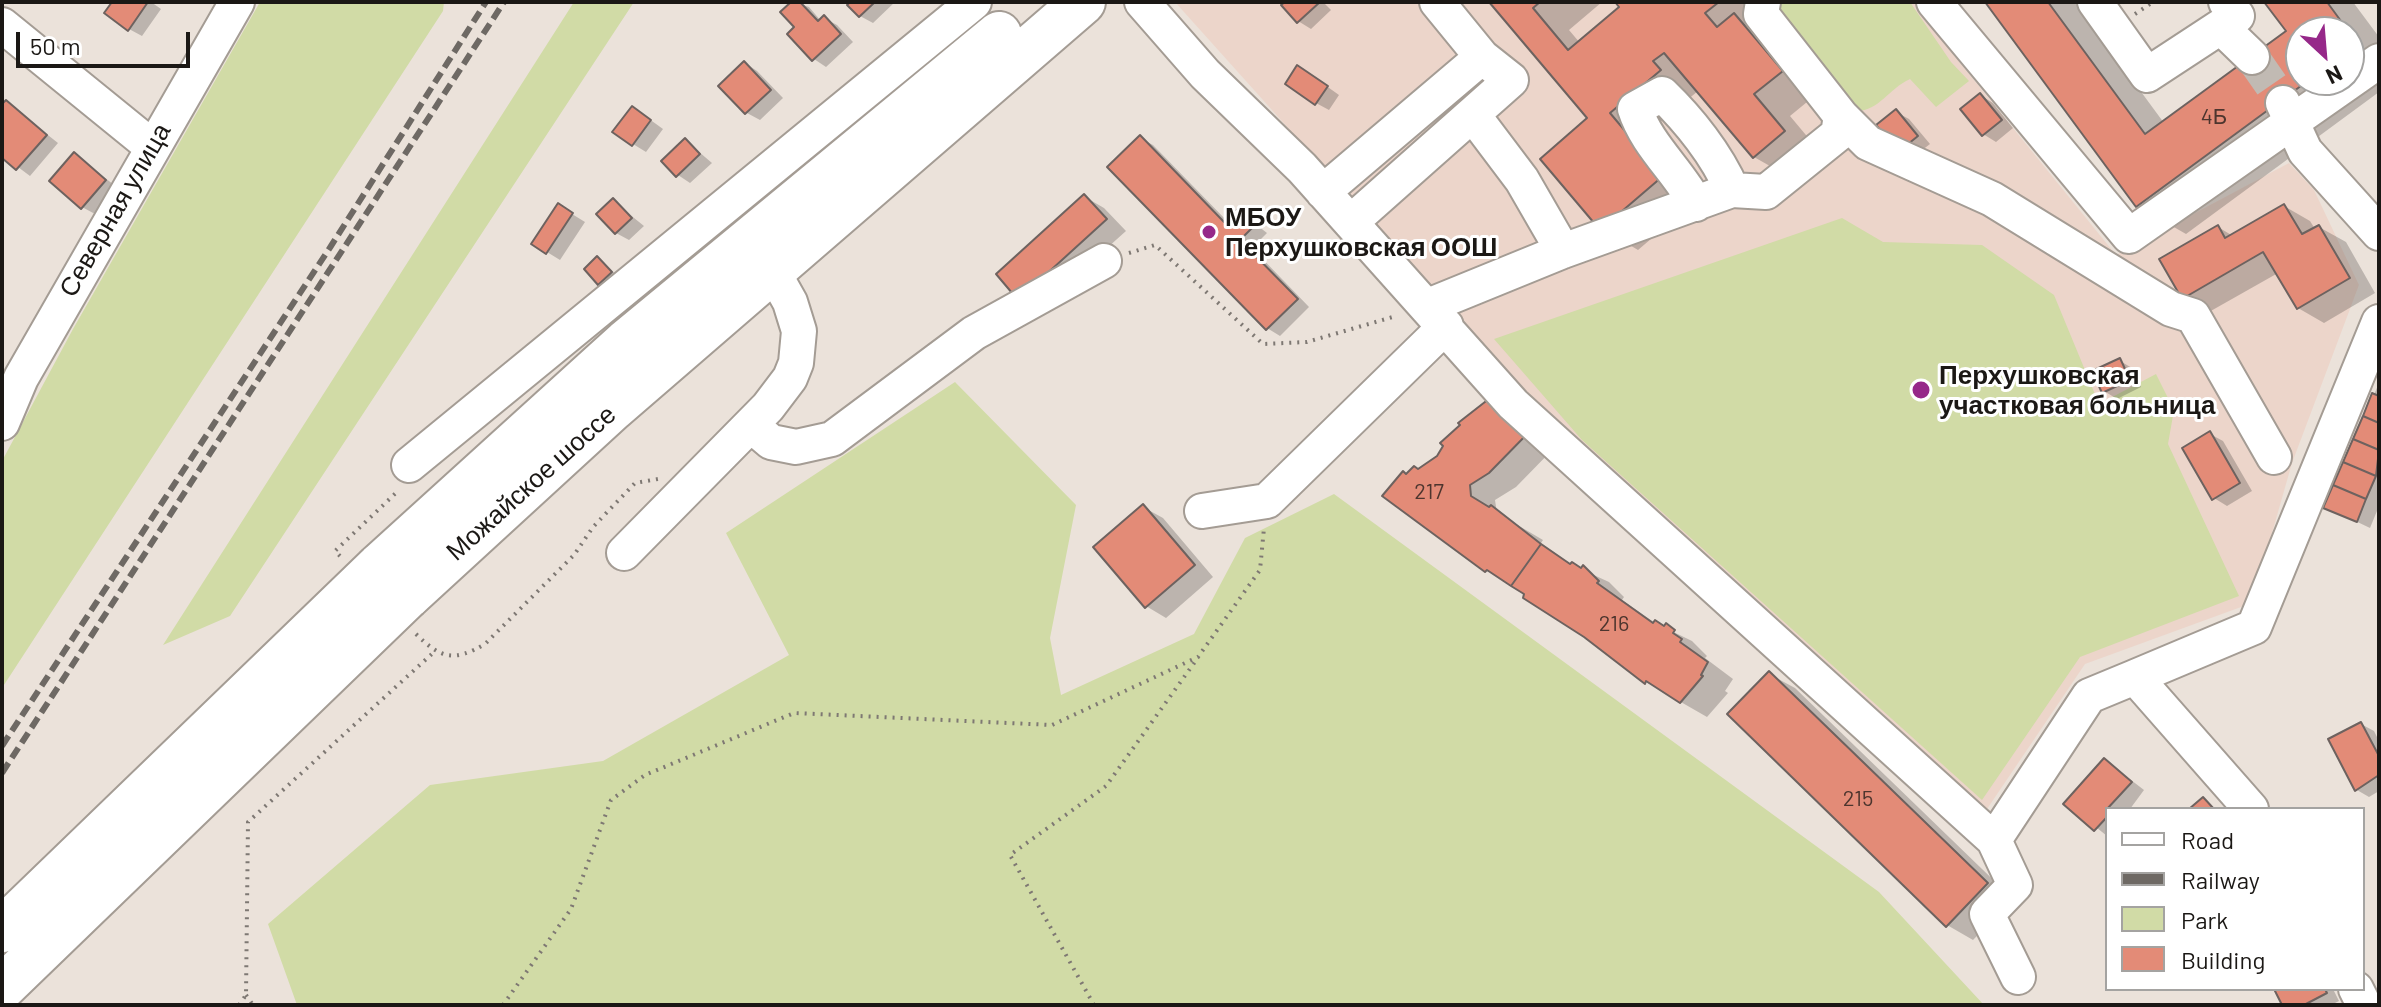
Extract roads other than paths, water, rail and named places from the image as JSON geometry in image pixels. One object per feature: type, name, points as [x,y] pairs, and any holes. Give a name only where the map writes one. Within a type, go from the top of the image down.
[{"type":"main road","name":"Можайское шоссе","points":[[2,988],[626,342],[1038,2]]},
{"type":"main road","name":"Можайское шоссе","points":[[2,930],[393,582],[612,409],[1083,2]]},
{"type":"street","name":"Северная улица","points":[[2,423],[21,378],[151,146],[237,2]]},
{"type":"street","points":[[409,465],[974,2]]},
{"type":"street","points":[[1142,2],[1205,74],[1351,222],[1513,404],[1994,840],[2015,885],[1987,914],[2018,977]]},
{"type":"street","points":[[1351,222],[1511,80],[1482,57],[1437,2]]},
{"type":"street","points":[[1763,2],[1761,14],[1841,116],[1868,143],[1992,199],[2171,309],[2193,316],[2274,457]]},
{"type":"street","points":[[1934,2],[2129,236],[2287,110],[2379,61]]},
{"type":"street","points":[[2095,2],[2147,75],[2223,14],[2252,57]]},
{"type":"street","points":[[2,25],[151,146]]},
{"type":"street","points":[[1323,192],[1482,57]]},
{"type":"street","points":[[1696,204],[1683,179],[1639,121],[1635,109],[1662,94],[1678,109],[1725,175],[1732,190]]},
{"type":"street","points":[[2287,110],[2305,151],[2379,233]]},
{"type":"street","points":[[1473,115],[1522,180],[1563,251]]},
{"type":"street","points":[[1202,511],[1267,501],[1437,316],[1563,251],[1732,190],[1766,192],[1838,134],[1841,116]]},
{"type":"street","points":[[751,425],[771,442],[796,447],[832,439],[974,333],[1104,261]]},
{"type":"street","points":[[624,553],[751,425],[790,378],[799,345],[795,316],[772,270]]},
{"type":"street","points":[[1994,840],[2089,696],[2254,627],[2379,322]]},
{"type":"street","points":[[2135,677],[2249,807]]},
{"type":"tunnel","points":[[2252,57],[2282,100]]},
{"type":"railway","points":[[2,746],[331,246],[486,2]]},
{"type":"railway","points":[[2,773],[504,2]]},
{"type":"place","name":"МБОУ Перхушковская ООШ","points":[[1209,232]]},
{"type":"place","name":"Перхушковская участковая больница","points":[[1921,390]]}]
